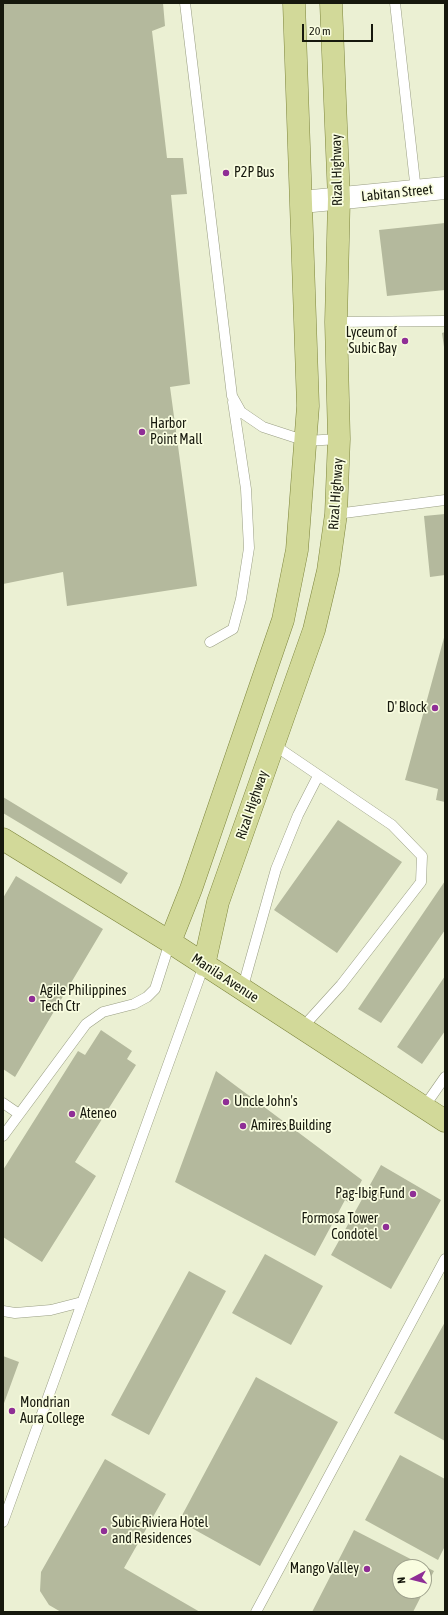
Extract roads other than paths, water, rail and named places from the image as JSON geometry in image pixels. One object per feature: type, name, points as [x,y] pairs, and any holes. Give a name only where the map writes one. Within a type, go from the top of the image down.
[{"type":"main road","points":[[170,942],[191,889],[283,620],[297,550],[308,406],[294,3]]},
{"type":"main road","name":"Rizal Highway","points":[[204,965],[218,902],[314,630],[328,571],[336,514],[339,439],[336,322],[339,198],[331,3]]},
{"type":"main road","name":"Manila Avenue","points":[[3,839],[170,942],[445,1121]]},
{"type":"street","name":"Labitan Street","points":[[302,202],[445,188]]},
{"type":"lane","points":[[185,3],[232,396],[246,489],[249,548],[241,599],[233,629],[210,642]]},
{"type":"lane","points":[[395,3],[416,191]]},
{"type":"lane","points":[[336,322],[445,321]]},
{"type":"lane","points":[[232,396],[241,412],[263,427],[306,441],[339,439]]},
{"type":"lane","points":[[336,514],[445,500]]},
{"type":"lane","points":[[274,745],[392,825],[422,856],[421,882],[341,985],[302,1028]]},
{"type":"lane","points":[[242,990],[276,869],[298,815],[318,776]]},
{"type":"lane","points":[[3,1136],[86,1024],[103,1012],[134,1004],[147,997],[155,989],[170,942]]},
{"type":"lane","points":[[3,1522],[8,1496],[82,1302],[204,965]]},
{"type":"lane","points":[[424,1107],[445,1077]]},
{"type":"lane","points":[[3,1103],[19,1114]]},
{"type":"lane","points":[[256,1612],[445,1259]]},
{"type":"lane","points":[[3,1311],[15,1313],[51,1310],[82,1302]]},
{"type":"place","name":"P2P Bus","points":[[226,173]]},
{"type":"place","name":"Lyceum of Subic Bay","points":[[405,341]]},
{"type":"place","name":"Harbor Point Mall","points":[[142,432]]},
{"type":"place","name":"D' Block","points":[[435,708]]},
{"type":"place","name":"Agile Philippines Tech Ctr","points":[[32,999]]},
{"type":"place","name":"Uncle John's","points":[[226,1102]]},
{"type":"place","name":"Ateneo","points":[[72,1114]]},
{"type":"place","name":"Amires Building","points":[[243,1126]]},
{"type":"place","name":"Pag-Ibig Fund","points":[[413,1194]]},
{"type":"place","name":"Formosa Tower Condotel","points":[[386,1227]]},
{"type":"place","name":"Mondrian Aura College","points":[[12,1411]]},
{"type":"place","name":"Subic Riviera Hotel and Residences","points":[[104,1531]]},
{"type":"place","name":"Mango Valley","points":[[367,1569]]}]
